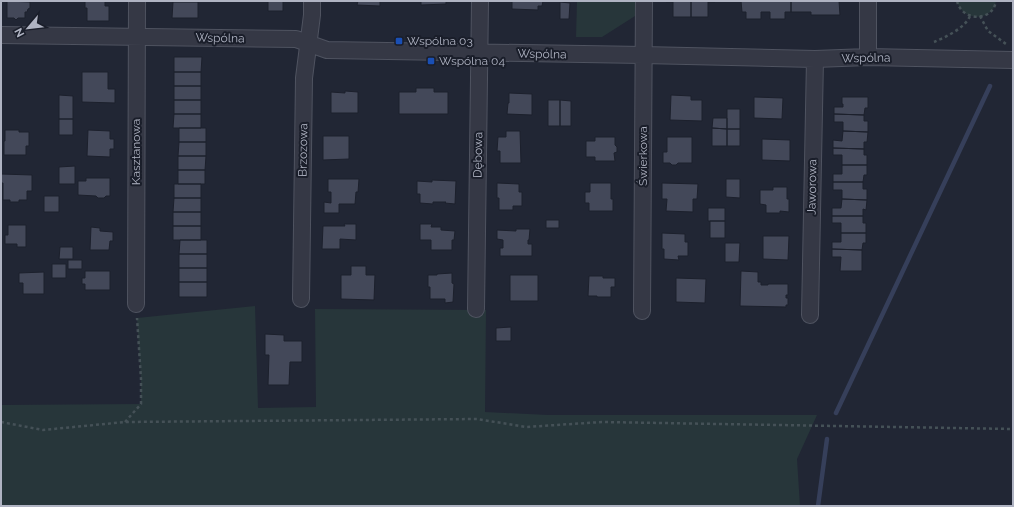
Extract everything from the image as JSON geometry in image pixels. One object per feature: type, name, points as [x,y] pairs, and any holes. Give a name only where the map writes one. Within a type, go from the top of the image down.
[{"type":"street","name":"Kasztanowa","points":[[136,304],[137,1]]},
{"type":"street","name":"Brzozowa","points":[[301,300],[304,78],[312,15],[312,1]]},
{"type":"street","name":"Dębowa","points":[[476,308],[480,1]]},
{"type":"street","name":"Świerkowa","points":[[642,311],[644,1]]},
{"type":"street","points":[[868,1],[868,57]]},
{"type":"street","name":"Wspólna","points":[[1,35],[296,39],[327,50],[643,55],[815,60],[1011,53]]},
{"type":"street","name":"Jaworowa","points":[[810,315],[815,60]]},
{"type":"path","points":[[957,1],[963,12],[970,16],[977,17],[992,11],[996,1]]},
{"type":"path","points":[[929,45],[956,31],[968,20],[970,16]]},
{"type":"path","points":[[980,16],[988,31],[1011,53]]},
{"type":"path","points":[[124,422],[141,404],[141,379],[136,304]]},
{"type":"path","points":[[1,422],[43,430],[124,422],[477,419],[526,428],[610,422],[1013,429]]},
{"type":"shaded area","points":[[577,1],[635,1],[635,16],[602,37],[576,37]]},
{"type":"shaded area","points":[[957,1],[996,1],[994,8],[989,13],[984,16],[977,17],[965,13],[960,8]]},
{"type":"shaded area","points":[[255,306],[258,408],[316,407],[315,309],[486,310],[485,412],[548,415],[817,415],[797,459],[800,506],[1,506],[1,405],[141,404],[137,318]]},
{"type":"building","points":[[7,1],[30,2],[30,8],[27,12],[25,12],[25,18],[18,18],[16,20],[14,18],[7,18]]},
{"type":"building","points":[[85,1],[105,1],[105,6],[109,6],[109,21],[87,21],[87,8],[85,8]]},
{"type":"building","points":[[268,1],[283,1],[283,11],[268,11]]},
{"type":"building","points":[[358,1],[380,1],[380,6],[357,5]]},
{"type":"building","points":[[421,1],[446,1],[446,4],[421,5]]},
{"type":"building","points":[[512,1],[543,1],[542,6],[538,6],[538,10],[512,9]]},
{"type":"building","points":[[666,1],[691,1],[691,17],[673,17],[673,2]]},
{"type":"building","points":[[691,1],[715,2],[708,2],[708,17],[691,17]]},
{"type":"building","points":[[741,1],[791,1],[791,12],[785,12],[785,19],[770,19],[770,12],[761,12],[761,19],[746,19],[746,12],[742,12]]},
{"type":"building","points":[[791,1],[839,1],[840,15],[811,15],[811,12],[791,12]]},
{"type":"building","points":[[173,2],[198,2],[198,18],[172,18]]},
{"type":"building","points":[[560,2],[570,3],[569,19],[560,19]]},
{"type":"building","points":[[174,57],[202,57],[201,72],[174,72]]},
{"type":"building","points":[[82,72],[108,72],[108,89],[115,89],[115,103],[82,102]]},
{"type":"building","points":[[174,72],[201,72],[201,86],[174,86]]},
{"type":"building","points":[[174,86],[201,86],[201,100],[174,100]]},
{"type":"building","points":[[416,88],[434,88],[434,92],[448,92],[448,114],[399,114],[399,92],[416,92]]},
{"type":"building","points":[[345,91],[358,92],[358,113],[331,113],[331,92],[345,93]]},
{"type":"building","points":[[509,93],[532,94],[532,115],[507,114]]},
{"type":"building","points":[[59,95],[73,96],[73,119],[59,119]]},
{"type":"building","points":[[671,95],[691,96],[691,100],[702,100],[702,121],[670,120]]},
{"type":"building","points":[[754,97],[783,98],[782,119],[754,118]]},
{"type":"building","points":[[842,97],[868,97],[868,108],[865,108],[864,115],[834,114],[834,107],[843,107]]},
{"type":"building","points":[[174,100],[201,100],[201,114],[174,114]]},
{"type":"building","points":[[548,100],[560,100],[560,126],[548,126]]},
{"type":"building","points":[[560,100],[571,101],[571,126],[560,126]]},
{"type":"building","points":[[727,109],[740,109],[740,129],[727,129]]},
{"type":"building","points":[[174,114],[201,114],[201,128],[173,128]]},
{"type":"building","points":[[834,114],[864,115],[864,121],[868,121],[868,132],[843,131],[843,122],[834,122]]},
{"type":"building","points":[[713,118],[727,118],[727,129],[712,128]]},
{"type":"building","points":[[59,119],[73,119],[73,135],[59,135]]},
{"type":"building","points":[[179,128],[206,128],[206,142],[179,142]]},
{"type":"building","points":[[712,128],[727,129],[727,146],[712,146]]},
{"type":"building","points":[[727,129],[740,129],[740,146],[727,146]]},
{"type":"building","points":[[5,130],[29,132],[29,146],[26,146],[26,155],[4,155]]},
{"type":"building","points":[[88,130],[110,131],[110,139],[114,139],[114,149],[110,149],[110,157],[87,156]]},
{"type":"building","points":[[506,131],[520,131],[521,163],[500,163],[500,151],[497,151],[498,137],[506,137]]},
{"type":"building","points":[[843,131],[868,132],[867,142],[864,142],[864,149],[833,148],[833,140],[842,141]]},
{"type":"building","points":[[323,136],[349,136],[349,159],[323,160]]},
{"type":"building","points":[[595,137],[615,137],[617,152],[614,153],[615,161],[595,161],[595,157],[586,157],[586,141],[595,141]]},
{"type":"building","points":[[667,137],[692,137],[692,163],[678,163],[676,165],[672,165],[670,163],[663,163],[663,152],[667,152]]},
{"type":"building","points":[[762,139],[790,140],[790,161],[762,160]]},
{"type":"building","points":[[179,142],[206,142],[206,156],[178,156]]},
{"type":"building","points":[[833,148],[864,149],[864,155],[867,155],[867,165],[842,165],[842,155],[833,155]]},
{"type":"building","points":[[178,156],[206,156],[205,170],[178,170]]},
{"type":"building","points":[[842,165],[867,165],[867,175],[864,175],[863,182],[833,182],[833,174],[842,174]]},
{"type":"building","points":[[75,166],[75,184],[59,184],[59,167]]},
{"type":"building","points":[[178,170],[205,170],[205,184],[178,184]]},
{"type":"building","points":[[1,174],[32,175],[32,191],[27,191],[27,200],[10,202],[10,200],[3,200],[3,183],[1,183]]},
{"type":"building","points":[[86,178],[110,178],[110,196],[98,198],[96,196],[78,195],[78,181],[86,181]]},
{"type":"building","points":[[328,179],[359,179],[355,204],[339,204],[339,213],[324,213],[324,202],[331,203],[331,192],[328,192]]},
{"type":"building","points":[[726,179],[740,179],[740,198],[726,197]]},
{"type":"building","points":[[432,180],[456,181],[455,204],[445,203],[446,202],[433,202],[433,204],[420,203],[420,194],[417,194],[417,181],[432,182]]},
{"type":"building","points":[[833,182],[863,182],[863,189],[867,189],[867,200],[842,199],[842,190],[833,190]]},
{"type":"building","points":[[497,183],[519,184],[519,192],[522,192],[522,206],[513,206],[513,210],[499,210]]},
{"type":"building","points":[[590,183],[611,183],[613,211],[589,211],[589,203],[585,203],[585,192],[590,192]]},
{"type":"building","points":[[662,183],[698,184],[697,199],[693,199],[693,212],[666,211],[667,199],[662,199]]},
{"type":"building","points":[[174,184],[201,184],[201,198],[174,198]]},
{"type":"building","points":[[773,187],[787,187],[789,212],[780,211],[780,213],[766,213],[766,205],[760,204],[760,190],[773,190]]},
{"type":"building","points":[[44,196],[59,196],[59,212],[44,212]]},
{"type":"building","points":[[174,198],[201,198],[201,212],[173,212]]},
{"type":"building","points":[[842,199],[867,200],[866,210],[863,209],[863,216],[832,216],[832,208],[841,208]]},
{"type":"building","points":[[708,208],[725,208],[725,221],[708,221]]},
{"type":"building","points":[[173,212],[201,212],[201,226],[173,226]]},
{"type":"building","points":[[832,216],[863,216],[863,223],[866,223],[866,233],[841,233],[841,223],[832,223]]},
{"type":"building","points":[[546,220],[559,220],[559,228],[546,228]]},
{"type":"building","points":[[710,221],[725,221],[725,238],[710,238]]},
{"type":"building","points":[[344,224],[356,224],[356,240],[340,239],[340,249],[322,249],[323,226],[345,226]]},
{"type":"building","points":[[420,224],[432,224],[431,227],[441,227],[441,230],[455,231],[454,240],[452,240],[452,250],[431,250],[431,240],[420,240]]},
{"type":"building","points":[[8,225],[26,225],[26,247],[17,247],[17,244],[5,244],[5,235],[8,235]]},
{"type":"building","points":[[173,226],[201,226],[201,240],[173,240]]},
{"type":"building","points":[[91,227],[100,228],[100,231],[113,232],[113,241],[110,241],[109,250],[90,250]]},
{"type":"building","points":[[516,229],[530,229],[528,244],[532,244],[532,256],[500,256],[500,248],[503,248],[503,240],[497,239],[497,230],[516,231]]},
{"type":"building","points":[[662,233],[685,234],[685,242],[688,242],[688,256],[678,256],[679,260],[664,259],[664,249],[662,249]]},
{"type":"building","points":[[841,233],[866,233],[866,243],[863,243],[862,250],[832,249],[832,242],[841,242]]},
{"type":"building","points":[[763,236],[789,236],[788,260],[763,259]]},
{"type":"building","points":[[180,240],[207,240],[207,254],[179,254]]},
{"type":"building","points":[[725,243],[740,243],[739,262],[725,262]]},
{"type":"building","points":[[60,247],[73,247],[73,259],[59,259]]},
{"type":"building","points":[[832,249],[862,250],[862,271],[840,271],[841,257],[832,257]]},
{"type":"building","points":[[179,254],[207,254],[207,268],[179,268]]},
{"type":"building","points":[[68,260],[82,260],[82,269],[68,269]]},
{"type":"building","points":[[52,264],[66,264],[66,278],[52,278]]},
{"type":"building","points":[[351,266],[366,266],[366,275],[375,275],[374,300],[341,299],[341,275],[351,275]]},
{"type":"building","points":[[179,268],[207,268],[207,282],[179,282]]},
{"type":"building","points":[[85,271],[110,271],[110,290],[85,290],[85,284],[82,284],[82,278],[85,278]]},
{"type":"building","points":[[741,271],[758,272],[758,282],[761,282],[761,285],[788,284],[788,295],[786,295],[786,298],[788,298],[788,305],[786,305],[786,307],[740,306]]},
{"type":"building","points":[[44,272],[44,294],[23,294],[23,283],[19,283],[19,273]]},
{"type":"building","points":[[452,273],[452,283],[454,284],[453,302],[445,303],[445,299],[430,299],[428,275]]},
{"type":"building","points":[[510,275],[538,275],[538,301],[510,301]]},
{"type":"building","points":[[589,276],[615,278],[615,287],[611,287],[611,297],[588,296]]},
{"type":"building","points":[[676,278],[706,279],[705,303],[676,302]]},
{"type":"building","points":[[179,282],[207,282],[207,297],[179,297]]},
{"type":"building","points":[[511,327],[511,341],[496,341],[496,328]]},
{"type":"building","points":[[265,334],[284,335],[284,341],[302,341],[302,362],[290,362],[289,385],[268,385],[269,355],[265,355]]},
{"type":"waterway","points":[[836,413],[990,86]]},
{"type":"waterway","points":[[818,506],[827,439]]},
{"type":"place","name":"Wspólna 03","points":[[399,41]]},
{"type":"place","name":"Wspólna 04","points":[[431,61]]}]
